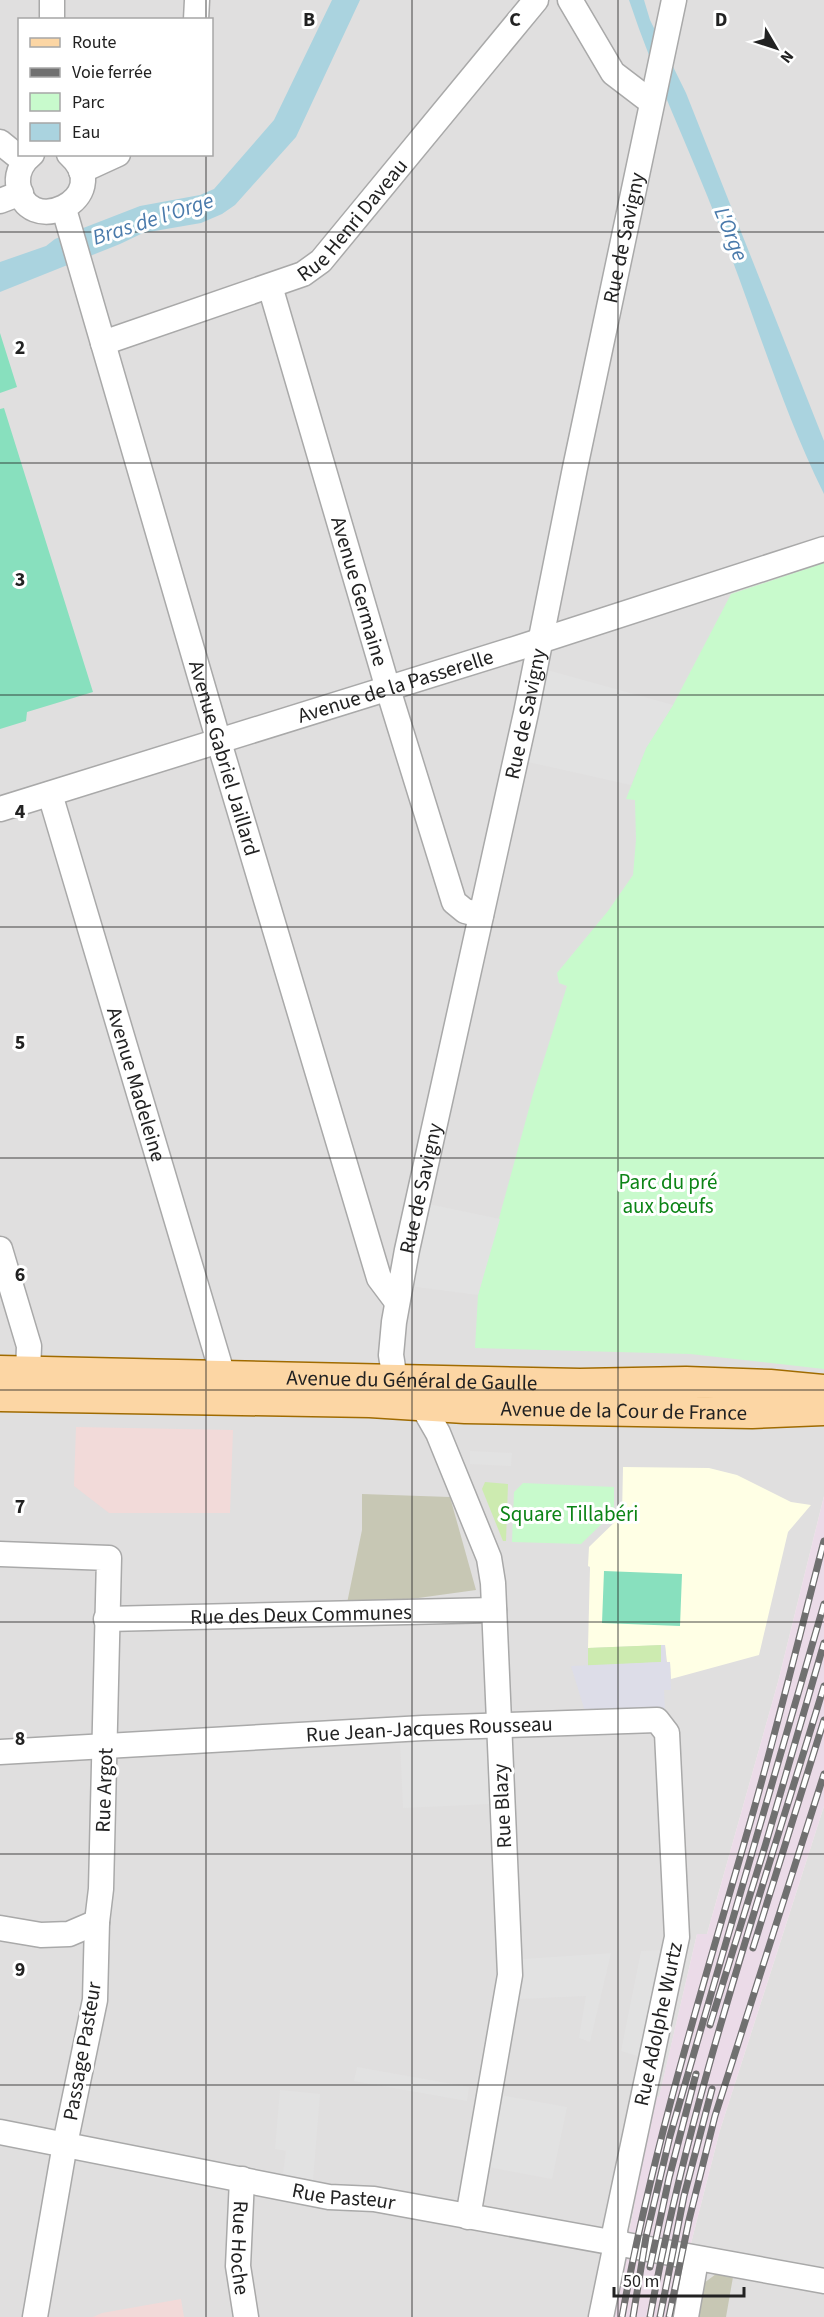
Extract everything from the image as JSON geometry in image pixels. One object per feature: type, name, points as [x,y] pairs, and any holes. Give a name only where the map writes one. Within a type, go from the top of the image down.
[{"type":"main road","name":"Avenue du Général de Gaulle","points":[[14,1372],[580,1384],[686,1382],[770,1385],[824,1390]]},
{"type":"main road","name":"Avenue de la Cour de France","points":[[0,1396],[370,1402],[423,1407],[752,1413],[824,1410]]},
{"type":"street","points":[[52,0],[52,18]]},
{"type":"street","points":[[196,18],[197,0]]},
{"type":"street","name":"Rue Henri Daveau","points":[[103,343],[303,274],[321,261],[536,0]]},
{"type":"street","points":[[570,0],[613,73],[651,102]]},
{"type":"street","name":"Rue de Savigny","points":[[395,1380],[391,1356],[397,1302],[541,640],[672,8]]},
{"type":"street","points":[[0,142],[18,155]]},
{"type":"street","points":[[30,156],[19,174],[10,197],[26,201],[43,212],[64,209],[77,197],[82,180],[75,163],[108,156]]},
{"type":"street","name":"Avenue Gabriel Jaillard","points":[[64,209],[219,742],[379,1278],[397,1302]]},
{"type":"street","name":"Avenue Germaine","points":[[270,286],[388,689],[454,902],[465,911],[481,915]]},
{"type":"street","name":"Avenue de la Passerelle","points":[[0,809],[388,689],[824,549]]},
{"type":"street","name":"Avenue Madeleine","points":[[50,794],[223,1376]]},
{"type":"street","points":[[0,1249],[29,1346],[14,1372]]},
{"type":"street","points":[[395,1380],[423,1407]]},
{"type":"street","name":"Rue Blazy","points":[[423,1407],[438,1433],[489,1558],[493,1583],[510,1975],[468,2217]]},
{"type":"street","name":"Rue Argot","points":[[0,1554],[109,1558],[106,1619],[106,1747],[101,1888],[97,1922]]},
{"type":"street","name":"Rue des Deux Communes","points":[[106,1619],[494,1610]]},
{"type":"street","name":"Rue Jean-Jacques Rousseau","points":[[0,1752],[500,1725],[657,1720],[665,1728]]},
{"type":"street","name":"Rue Adolphe Wurtz","points":[[601,2317],[616,2244],[615,2230],[677,1937],[668,1733],[665,1728]]},
{"type":"street","points":[[0,1928],[41,1935],[69,1934],[97,1922]]},
{"type":"street","name":"Passage Pasteur","points":[[35,2317],[65,2144],[95,2000],[97,1922]]},
{"type":"street","name":"Rue Pasteur","points":[[0,2132],[330,2198],[374,2199],[692,2259],[824,2281]]},
{"type":"street","name":"Rue Hoche","points":[[242,2179],[238,2266],[246,2317]]},
{"type":"street","points":[[686,2317],[692,2259]]},
{"type":"shaded area","points":[[0,0],[824,0],[824,1496],[778,1682],[707,1934],[697,1934],[659,2098],[654,2096],[636,2174],[634,2208],[611,2317],[0,2317]]},
{"type":"shaded area","points":[[547,670],[673,705],[646,748],[631,785],[528,762]]},
{"type":"shaded area","points":[[428,1204],[500,1219],[478,1295],[409,1286]]},
{"type":"shaded area","points":[[76,1427],[233,1430],[230,1513],[109,1513],[74,1486]]},
{"type":"shaded area","points":[[470,1451],[512,1453],[511,1466],[470,1464]]},
{"type":"shaded area","points":[[623,1467],[709,1468],[737,1475],[791,1502],[811,1505],[788,1532],[759,1655],[671,1679],[670,1662],[667,1662],[665,1645],[588,1648],[589,1547],[622,1515]]},
{"type":"shaded area","points":[[362,1494],[450,1497],[476,1590],[346,1608],[362,1530]]},
{"type":"shaded area","points":[[824,1496],[824,1806],[720,2130],[678,2294],[677,2317],[611,2317],[634,2208],[636,2174],[654,2096],[659,2097],[697,1934],[707,1934],[778,1682]]},
{"type":"shaded area","points":[[661,1645],[665,1645],[666,1662],[670,1662],[671,1690],[664,1690],[665,1712],[586,1715],[571,1666],[661,1662]]},
{"type":"shaded area","points":[[486,1738],[488,1740],[490,1804],[403,1808],[400,1742]]},
{"type":"shaded area","points":[[824,1806],[824,2317],[677,2317],[678,2294],[720,2130]]},
{"type":"shaded area","points":[[663,1950],[641,2057],[621,2051],[641,1951]]},
{"type":"shaded area","points":[[611,1953],[590,2042],[579,2038],[586,1996],[519,1999],[521,1959]]},
{"type":"shaded area","points":[[357,2067],[469,2087],[467,2101],[354,2081]]},
{"type":"shaded area","points":[[280,2090],[320,2094],[313,2180],[283,2175],[286,2151],[275,2149]]},
{"type":"shaded area","points":[[500,2095],[567,2107],[552,2179],[488,2167]]},
{"type":"shaded area","points":[[716,2274],[733,2277],[726,2317],[695,2317],[700,2286]]},
{"type":"shaded area","points":[[181,2299],[184,2317],[93,2317],[102,2313]]},
{"type":"green space","points":[[0,333],[17,387],[0,393]]},
{"type":"green space","points":[[4,408],[93,692],[27,712],[26,721],[0,729],[0,409]]},
{"type":"green space","name":"Parc du pré aux bœufs","points":[[824,563],[824,1369],[690,1354],[475,1348],[478,1295],[533,1094],[567,986],[559,983],[557,973],[608,911],[633,875],[636,840],[635,800],[626,799],[646,748],[673,705],[731,594]]},
{"type":"green space","points":[[485,1482],[508,1484],[506,1541],[503,1541],[482,1489]]},
{"type":"green space","name":"Square Tillabéri","points":[[523,1483],[614,1487],[614,1512],[581,1544],[512,1542],[514,1492]]},
{"type":"green space","points":[[604,1571],[682,1574],[680,1626],[602,1623]]},
{"type":"green space","points":[[661,1645],[662,1662],[588,1666],[588,1648]]},
{"type":"water","name":"Bras de l'Orge","points":[[332,0],[360,0],[296,137],[235,205],[222,214],[201,223],[143,233],[0,292],[0,262],[46,246],[55,239],[140,206],[200,195],[214,189],[274,120]]},
{"type":"water","name":"L'Orge","points":[[629,0],[644,0],[650,20],[686,93],[824,441],[824,494],[794,428],[731,257],[649,56]]},
{"type":"railway","points":[[622,2317],[649,2188],[665,2125],[763,1776],[824,1541]]},
{"type":"railway","points":[[633,2317],[646,2237],[670,2136],[824,1604]]},
{"type":"railway","points":[[710,2025],[824,1643]]},
{"type":"railway","points":[[650,2317],[666,2237],[706,2078],[824,1686]]},
{"type":"railway","points":[[753,1948],[824,1720]]},
{"type":"railway","points":[[669,2317],[689,2220],[715,2116],[824,1774]]},
{"type":"railway","points":[[650,2267],[669,2178],[696,2074]]},
{"type":"railway","points":[[660,2317],[684,2196],[712,2089]]}]
